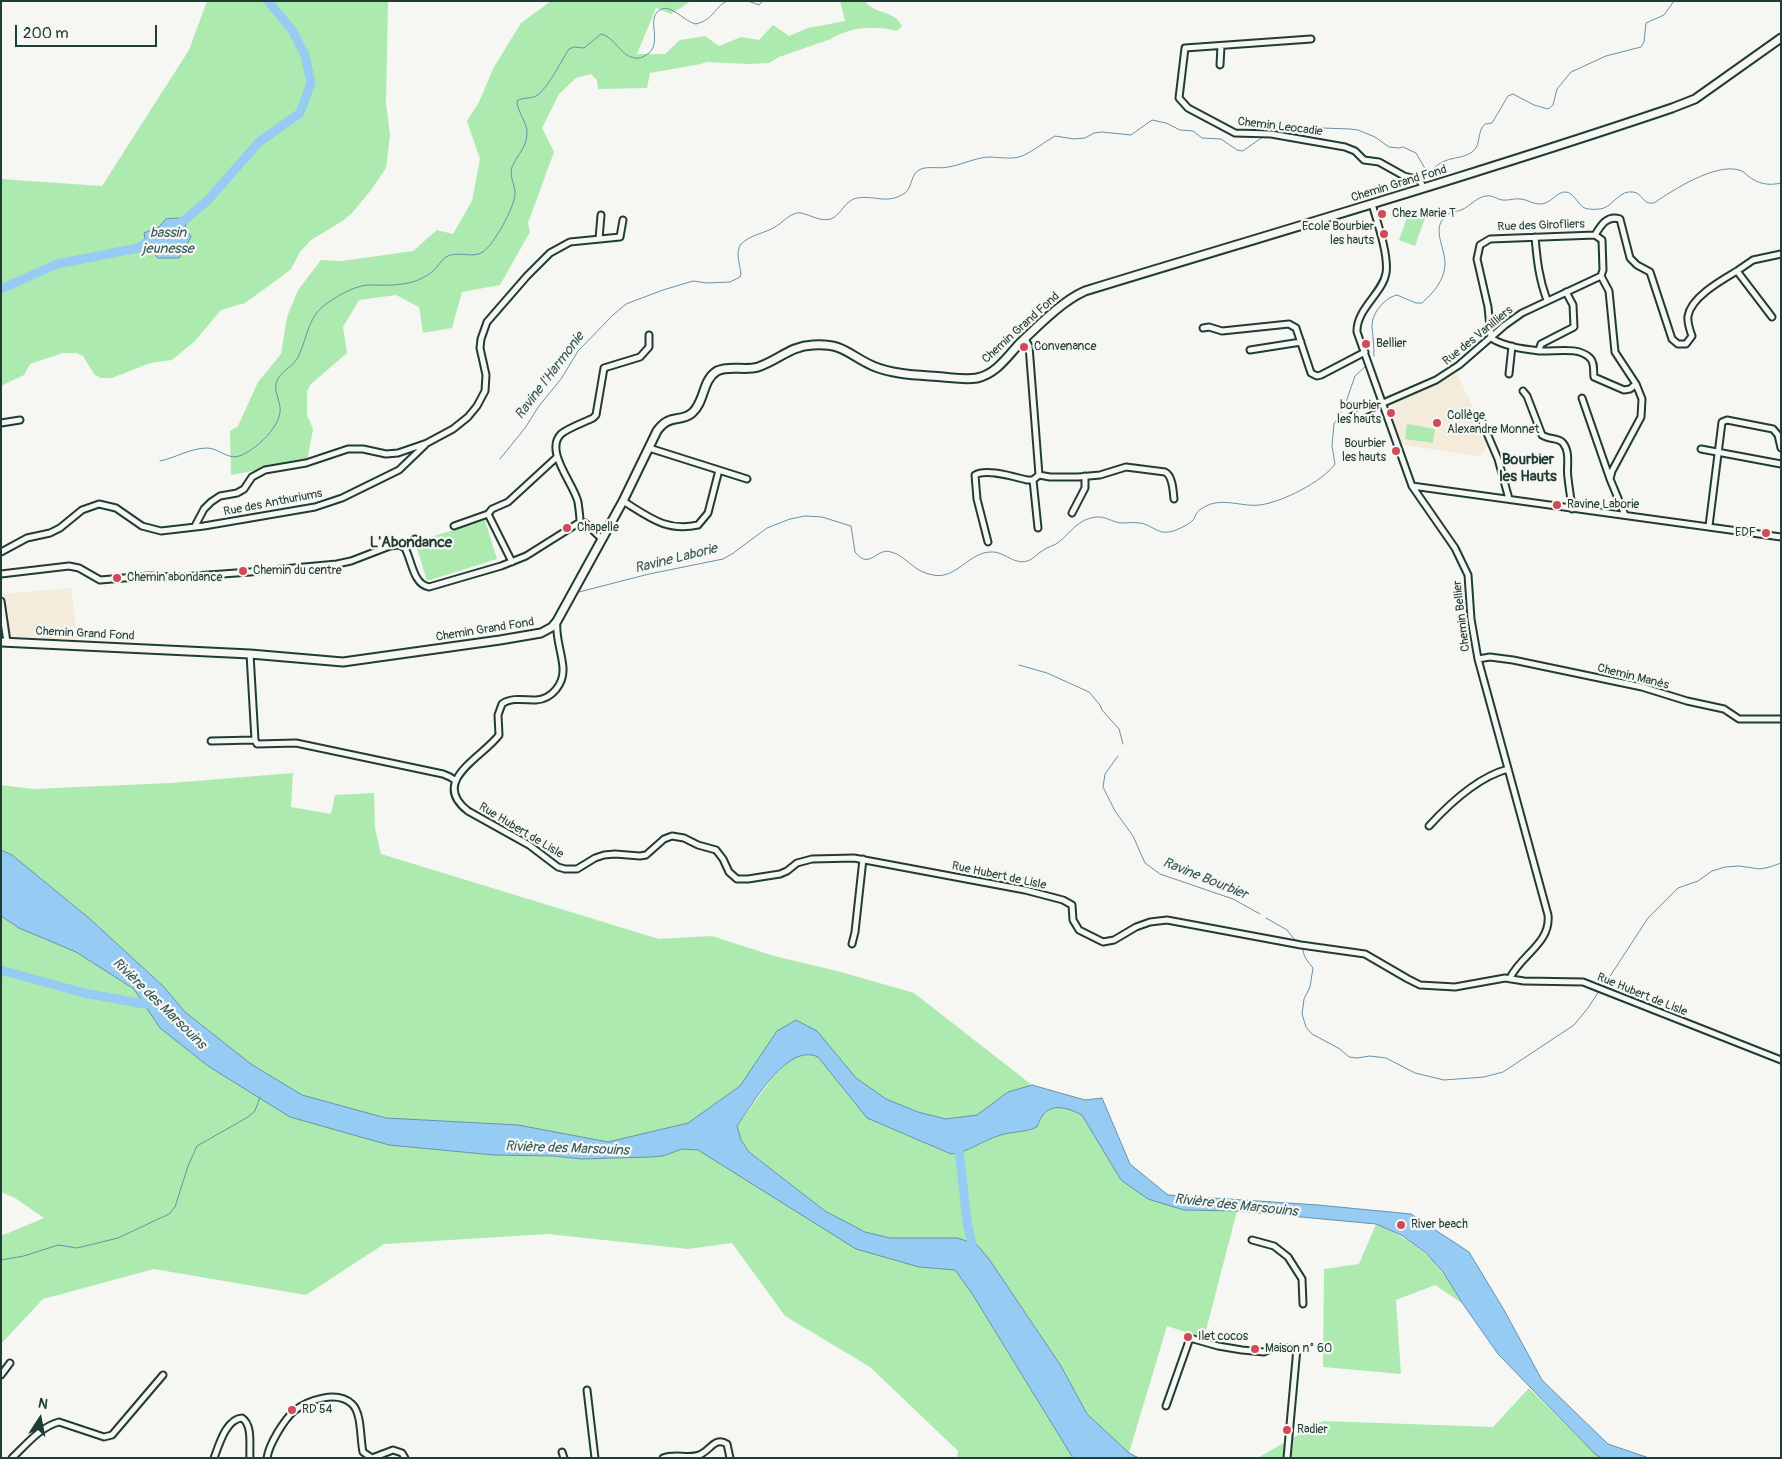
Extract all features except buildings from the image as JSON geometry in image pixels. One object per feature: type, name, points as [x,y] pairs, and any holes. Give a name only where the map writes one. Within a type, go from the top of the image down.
[{"type":"street","name":"Chemin Grand Fond","points":[[4,642],[250,654],[344,662],[541,633],[552,627],[557,621],[623,501],[662,423],[692,413],[708,380],[718,371],[760,366],[797,347],[831,345],[844,349],[872,365],[886,370],[974,379],[989,374],[997,368],[1025,339],[1068,300],[1085,291],[1265,238],[1609,130],[1688,102],[1781,38]]},
{"type":"street","points":[[1220,65],[1221,46],[1311,39]]},
{"type":"street","name":"Chemin Leocadie","points":[[1221,46],[1185,48],[1178,94],[1181,102],[1192,110],[1240,134],[1271,134],[1345,146],[1355,151],[1364,160],[1379,162],[1404,176],[1420,180],[1423,188]]},
{"type":"street","name":"Chemin Bellier","points":[[1372,204],[1385,256],[1386,273],[1360,317],[1357,325],[1358,332],[1412,486],[1455,548],[1468,575],[1471,619],[1478,659],[1549,922],[1545,935],[1518,965],[1510,978]]},
{"type":"street","points":[[599,239],[601,216]]},
{"type":"street","points":[[1595,234],[1602,223],[1609,218],[1617,217],[1620,219],[1630,258],[1637,265],[1650,272],[1672,339],[1678,344],[1686,344],[1692,336],[1688,321],[1690,309],[1698,299],[1752,260],[1781,254]]},
{"type":"street","points":[[195,526],[204,509],[211,502],[220,496],[237,493],[244,489],[252,477],[265,470],[306,463],[348,450],[363,449],[386,454],[398,453],[427,443],[453,429],[468,417],[477,406],[484,391],[486,374],[480,348],[487,322],[550,253],[570,242],[620,237],[623,220]]},
{"type":"street","name":"Rue des Girofliers","points":[[1491,338],[1486,298],[1477,259],[1480,245],[1490,239],[1595,234],[1602,240],[1601,276]]},
{"type":"street","points":[[1535,238],[1538,271],[1547,300]]},
{"type":"street","points":[[1737,270],[1772,317]]},
{"type":"street","points":[[1601,276],[1608,291],[1611,305],[1615,352],[1636,384],[1642,399],[1642,417],[1612,471],[1610,479]]},
{"type":"street","name":"Rue des Vanilliers","points":[[1351,417],[1436,380],[1459,365],[1522,313],[1601,276]]},
{"type":"street","points":[[1539,350],[1541,344],[1574,327],[1573,305],[1566,292]]},
{"type":"street","points":[[1203,328],[1209,327],[1222,331],[1289,324],[1296,328],[1311,373],[1317,376],[1365,352]]},
{"type":"street","points":[[580,522],[578,501],[558,458],[556,442],[561,434],[596,415],[604,368],[640,357],[648,348],[649,335]]},
{"type":"street","points":[[1491,338],[1496,342],[1512,346],[1539,350],[1579,352],[1586,355],[1592,361],[1594,377],[1624,390],[1630,389],[1636,384]]},
{"type":"street","points":[[1025,339],[1029,346],[1039,475]]},
{"type":"street","points":[[1250,350],[1300,342]]},
{"type":"street","points":[[1509,374],[1512,346]]},
{"type":"street","points":[[1523,391],[1527,396],[1542,435],[1548,439],[1560,440],[1565,445],[1568,458],[1567,477],[1571,490],[1572,509]]},
{"type":"street","points":[[1582,398],[1610,479],[1625,515]]},
{"type":"street","points":[[1480,417],[1498,459],[1509,499]]},
{"type":"street","points":[[1,423],[20,420]]},
{"type":"street","points":[[1709,526],[1722,422],[1724,420],[1773,429],[1778,434],[1781,448]]},
{"type":"street","name":"Rue des Anthuriums","points":[[1,552],[27,538],[50,533],[60,528],[82,510],[99,504],[116,508],[142,526],[161,532],[315,507],[342,498],[398,470],[427,443]]},
{"type":"street","points":[[649,448],[747,479]]},
{"type":"street","points":[[1701,449],[1781,464]]},
{"type":"street","points":[[454,526],[488,514],[492,509],[508,502],[558,458]]},
{"type":"street","points":[[1039,475],[1050,477],[1086,476],[1126,467],[1164,472],[1170,477],[1174,499]]},
{"type":"street","points":[[623,501],[667,526],[679,528],[698,525],[708,513],[719,470]]},
{"type":"street","points":[[988,542],[977,499],[975,475],[978,473],[991,473],[1033,480],[1039,475]]},
{"type":"street","points":[[1072,513],[1085,488],[1086,476]]},
{"type":"street","points":[[1033,480],[1038,528]]},
{"type":"street","points":[[1412,486],[1781,537]]},
{"type":"street","points":[[488,514],[512,562]]},
{"type":"street","points":[[1,574],[69,566],[79,568],[100,580],[250,572],[352,561],[390,546],[399,545],[407,551],[418,580],[424,586],[430,587],[526,556],[580,522],[585,523],[602,539]]},
{"type":"street","points":[[404,547],[415,539]]},
{"type":"street","points":[[1,602],[4,642]]},
{"type":"street","points":[[250,654],[255,740],[257,744],[296,743],[443,774],[456,781],[459,774],[498,738],[500,730],[498,714],[502,704],[507,700],[540,700],[555,691],[561,680],[563,670],[557,635],[557,621]]},
{"type":"street","name":"Chemin Manès","points":[[1478,659],[1513,660],[1642,687],[1687,702],[1724,709],[1739,719],[1781,719]]},
{"type":"street","points":[[211,741],[255,740]]},
{"type":"street","points":[[1429,826],[1463,794],[1489,776],[1508,769]]},
{"type":"street","name":"Rue Hubert de Lisle","points":[[456,781],[455,793],[462,806],[529,845],[558,867],[565,869],[577,868],[604,855],[646,855],[664,839],[672,836],[678,836],[698,845],[716,850],[724,858],[729,872],[737,879],[780,874],[797,863],[812,859],[863,859],[1025,890],[1063,900],[1072,905],[1073,920],[1079,930],[1103,942],[1114,940],[1136,927],[1150,922],[1167,920],[1301,945],[1365,954],[1408,980],[1420,985],[1455,987],[1510,978],[1524,981],[1575,981],[1590,984],[1781,1060]]},
{"type":"street","points":[[852,944],[863,859]]},
{"type":"street","points":[[1252,1240],[1274,1246],[1288,1257],[1302,1280],[1303,1304]]},
{"type":"street","points":[[1166,1406],[1190,1338],[1218,1346],[1264,1352],[1272,1348],[1297,1348],[1287,1458]]},
{"type":"street","points":[[1,1375],[10,1364]]},
{"type":"street","points":[[12,1458],[34,1437],[59,1422],[64,1422],[104,1437],[112,1435],[163,1375]]},
{"type":"street","points":[[587,1390],[595,1458]]},
{"type":"street","points":[[267,1458],[268,1450],[273,1441],[294,1411],[314,1401],[333,1397],[344,1399],[352,1404],[358,1412],[363,1452],[372,1458],[393,1450],[402,1453],[405,1458]]},
{"type":"street","points":[[214,1458],[224,1433],[239,1418],[246,1420],[248,1427],[250,1458]]},
{"type":"street","points":[[663,1458],[701,1454],[720,1441],[727,1444],[730,1458]]},
{"type":"shaded area","name":"Collège Alexandre Monnet","points":[[1457,373],[1489,443],[1481,455],[1474,456],[1400,444],[1388,403]]},
{"type":"shaded area","points":[[71,588],[78,640],[10,637],[3,594]]},
{"type":"green space","points":[[207,1],[388,1],[386,103],[390,135],[386,168],[352,213],[311,240],[300,252],[291,269],[245,303],[221,310],[195,341],[172,360],[150,363],[112,378],[101,378],[94,374],[83,356],[76,353],[63,353],[30,364],[24,375],[1,386],[1,179],[102,186],[189,50]]},
{"type":"green space","points":[[551,1],[691,1],[671,14],[656,8],[637,54],[665,54],[680,40],[705,36],[719,46],[741,37],[759,40],[773,25],[789,36],[808,28],[845,21],[840,1],[865,1],[873,8],[894,17],[902,26],[897,31],[863,28],[846,32],[779,57],[769,63],[707,62],[650,73],[647,88],[598,89],[597,80],[591,74],[576,78],[559,94],[542,128],[554,152],[528,223],[530,232],[500,285],[462,292],[452,328],[423,333],[419,307],[396,295],[359,300],[343,327],[347,353],[311,384],[307,391],[307,415],[313,429],[307,461],[231,475],[230,431],[238,426],[258,382],[281,354],[287,317],[298,290],[321,260],[342,261],[413,251],[437,230],[453,234],[472,201],[480,159],[467,121],[479,102],[494,67],[521,23]]},
{"type":"green space","points":[[1410,209],[1426,215],[1415,246],[1399,240]]},
{"type":"green space","points":[[1407,424],[1435,429],[1433,443],[1405,439]]},
{"type":"green space","points":[[485,520],[497,559],[427,581],[415,542]]},
{"type":"green space","points":[[293,773],[291,807],[331,814],[335,795],[374,793],[375,828],[381,854],[659,939],[712,936],[774,956],[841,972],[914,993],[1032,1085],[1008,1092],[977,1115],[946,1119],[918,1112],[886,1099],[856,1078],[817,1032],[796,1020],[777,1031],[740,1086],[688,1123],[608,1142],[518,1125],[386,1118],[302,1095],[251,1064],[185,1012],[164,987],[90,919],[12,855],[1,850],[1,785],[33,789],[171,783]]},
{"type":"green space","points":[[1,916],[19,928],[76,952],[134,989],[160,1028],[208,1066],[290,1117],[389,1145],[494,1155],[553,1156],[582,1159],[663,1156],[682,1149],[698,1150],[919,1267],[956,1270],[1073,1458],[957,1458],[958,1451],[870,1367],[785,1316],[732,1243],[688,1249],[548,1234],[384,1244],[306,1295],[154,1269],[43,1299],[1,1344],[1,1236],[44,1218],[15,1198],[1,1192]]},
{"type":"green space","points":[[805,1054],[812,1054],[818,1057],[867,1118],[951,1154],[964,1151],[1004,1134],[1037,1127],[1040,1119],[1049,1110],[1055,1108],[1068,1109],[1082,1114],[1121,1180],[1184,1210],[1237,1211],[1204,1338],[1167,1326],[1129,1453],[1087,1414],[1061,1366],[989,1259],[957,1238],[890,1238],[865,1232],[825,1211],[749,1152],[741,1140],[737,1126],[773,1077],[790,1060]]},
{"type":"green space","points":[[1376,1224],[1418,1247],[1445,1276],[1463,1304],[1435,1285],[1396,1300],[1401,1374],[1323,1367],[1324,1269],[1359,1264]]},
{"type":"green space","points":[[1529,1388],[1596,1455],[1602,1458],[1257,1458],[1323,1421],[1493,1427]]},
{"type":"water","name":"bassin jeunesse","points":[[183,218],[188,221],[185,226],[191,237],[179,258],[158,258],[151,251],[141,251],[140,245],[145,238],[144,233],[159,227],[166,219]]},
{"type":"water","name":"Rivière des Marsouins","points":[[1,850],[12,855],[90,919],[164,987],[185,1012],[251,1064],[302,1095],[386,1118],[518,1125],[608,1142],[688,1123],[740,1086],[777,1031],[796,1020],[817,1031],[856,1078],[886,1099],[918,1112],[946,1119],[977,1115],[1008,1092],[1032,1085],[1085,1100],[1102,1098],[1130,1164],[1168,1195],[1318,1205],[1411,1214],[1469,1252],[1504,1310],[1542,1380],[1608,1444],[1649,1458],[1602,1458],[1596,1455],[1498,1354],[1443,1272],[1426,1253],[1403,1236],[1376,1224],[1237,1211],[1184,1210],[1148,1199],[1121,1180],[1082,1115],[1068,1109],[1055,1108],[1049,1110],[1040,1119],[1037,1127],[1003,1134],[964,1151],[951,1154],[867,1118],[818,1057],[806,1055],[794,1058],[761,1091],[737,1126],[741,1140],[749,1152],[825,1211],[865,1232],[890,1238],[957,1238],[976,1244],[989,1259],[1061,1366],[1087,1414],[1129,1453],[1139,1458],[1073,1458],[971,1292],[955,1270],[919,1267],[856,1249],[698,1150],[682,1149],[663,1156],[582,1159],[553,1156],[494,1155],[389,1145],[290,1117],[208,1066],[160,1028],[134,989],[76,952],[19,928],[1,916]]},
{"type":"waterway","points":[[176,225],[208,200],[259,142],[300,113],[311,83],[305,55],[292,30],[268,1]]},
{"type":"waterway","points":[[160,461],[207,448],[235,457],[253,449],[260,443],[273,429],[280,414],[276,384],[283,372],[297,359],[316,313],[331,300],[362,286],[394,285],[415,281],[430,274],[450,255],[474,255],[488,248],[512,207],[515,193],[511,174],[512,167],[527,138],[527,129],[517,101],[534,97],[540,93],[569,49],[574,47],[584,48],[601,34],[610,39],[630,57],[641,58],[653,48],[654,17],[657,12],[666,8],[670,9],[696,24],[707,19],[727,1]]},
{"type":"waterway","points":[[748,1],[759,5],[763,1]]},
{"type":"waterway","name":"Ravine l'Harmonie","points":[[1280,133],[1308,133],[1322,128],[1358,130],[1375,137],[1389,147],[1403,147],[1416,153],[1427,172],[1429,172],[1443,162],[1472,152],[1477,146],[1482,127],[1485,124],[1492,123],[1508,96],[1513,94],[1534,105],[1548,109],[1553,105],[1557,89],[1571,72],[1606,56],[1641,47],[1644,42],[1646,23],[1664,15],[1674,1]]},
{"type":"waterway","name":"Ravine l'Harmonie","points":[[500,459],[561,379],[578,351],[626,304],[693,281],[707,283],[730,282],[740,277],[738,255],[741,244],[749,238],[775,227],[794,214],[801,213],[819,219],[831,219],[853,199],[863,197],[881,199],[899,197],[908,190],[913,177],[921,169],[948,167],[988,157],[1018,157],[1031,152],[1055,136],[1074,139],[1085,138],[1094,133],[1102,132],[1131,135],[1152,120],[1166,123],[1180,130],[1193,131],[1202,138],[1221,139],[1237,150],[1243,151],[1264,136]]},
{"type":"waterway","name":"Ravine Laborie","points":[[1374,356],[1372,323],[1379,307],[1387,299],[1397,295],[1416,303],[1422,303],[1430,295],[1443,276],[1445,265],[1439,234],[1441,223],[1447,214],[1464,209],[1483,196],[1502,200],[1523,199],[1536,204],[1543,204],[1562,192],[1566,192],[1572,195],[1585,208],[1595,209],[1604,208],[1628,192],[1639,194],[1645,201],[1654,203],[1695,179],[1718,170],[1739,170],[1760,183],[1781,183]]},
{"type":"waterway","points":[[1,289],[57,264],[138,248],[150,241]]},
{"type":"waterway","name":"Ravine Laborie","points":[[575,593],[649,574],[723,559],[767,528],[790,519],[805,516],[822,517],[851,526],[855,552],[860,557],[869,559],[886,551],[891,552],[902,557],[920,571],[933,575],[949,574],[983,553],[996,552],[1020,562],[1025,562],[1055,545],[1075,526],[1090,518],[1102,517],[1115,522],[1144,524],[1157,530],[1171,532],[1190,523],[1199,511],[1211,504],[1223,502],[1260,505],[1269,503],[1301,490],[1321,478],[1335,464],[1332,446],[1334,424],[1345,405],[1355,376],[1366,366]]},
{"type":"waterway","name":"Ravine Bourbier","points":[[1019,665],[1047,673],[1089,692],[1119,729],[1123,744]]},
{"type":"waterway","name":"Ravine Bourbier","points":[[1118,756],[1105,774],[1103,787],[1115,811],[1133,836],[1145,863],[1160,874],[1233,899],[1260,914]]},
{"type":"waterway","name":"Ravine Bourbier","points":[[1603,987],[1648,918],[1678,888],[1698,881],[1712,871],[1725,867],[1739,866],[1760,869],[1781,863]]},
{"type":"waterway","name":"Ravine Bourbier","points":[[1266,918],[1287,930],[1294,939],[1304,943]]},
{"type":"waterway","name":"Ravine Bourbier","points":[[1303,947],[1304,956],[1313,968],[1310,987],[1304,999],[1302,1014],[1306,1027],[1312,1034],[1340,1049],[1349,1057],[1370,1056],[1386,1058],[1415,1073],[1444,1080],[1484,1077],[1503,1072],[1574,1025],[1599,991]]},
{"type":"waterway","name":"Rivière des Marsouins","points":[[1,970],[84,993],[144,1004],[154,1003]]},
{"type":"waterway","points":[[1,1260],[24,1256],[58,1245],[77,1248],[118,1238],[169,1214],[175,1207],[188,1166],[197,1146],[248,1117],[255,1111],[260,1097]]},
{"type":"waterway","points":[[958,1141],[967,1222],[974,1254]]},
{"type":"place","name":"Chez Marie T","points":[[1382,214]]},
{"type":"place","name":"Ecole Bourbier les hauts","points":[[1384,234]]},
{"type":"place","name":"Bellier","points":[[1366,344]]},
{"type":"place","name":"Convenance","points":[[1024,347]]},
{"type":"place","name":"bourbier les hauts","points":[[1391,413]]},
{"type":"place","name":"Collège Alexandre Monnet","points":[[1437,423]]},
{"type":"place","name":"Bourbier les hauts","points":[[1396,451]]},
{"type":"place","name":"Ravine Laborie","points":[[1557,505]]},
{"type":"place","name":"Chapelle","points":[[567,528]]},
{"type":"place","name":"EDF","points":[[1766,533]]},
{"type":"place","name":"Chemin du centre","points":[[243,571]]},
{"type":"place","name":"Chemin abondance","points":[[117,578]]},
{"type":"place","name":"River beach","points":[[1401,1225]]},
{"type":"place","name":"Ilet cocos","points":[[1188,1337]]},
{"type":"place","name":"Maison n° 60","points":[[1255,1349]]},
{"type":"place","name":"RD 54","points":[[292,1410]]},
{"type":"place","name":"Radier","points":[[1287,1430]]},
{"type":"district","name":"Bourbier les Hauts","points":[[1528,468]]},
{"type":"district","name":"L'Abondance","points":[[411,543]]}]
